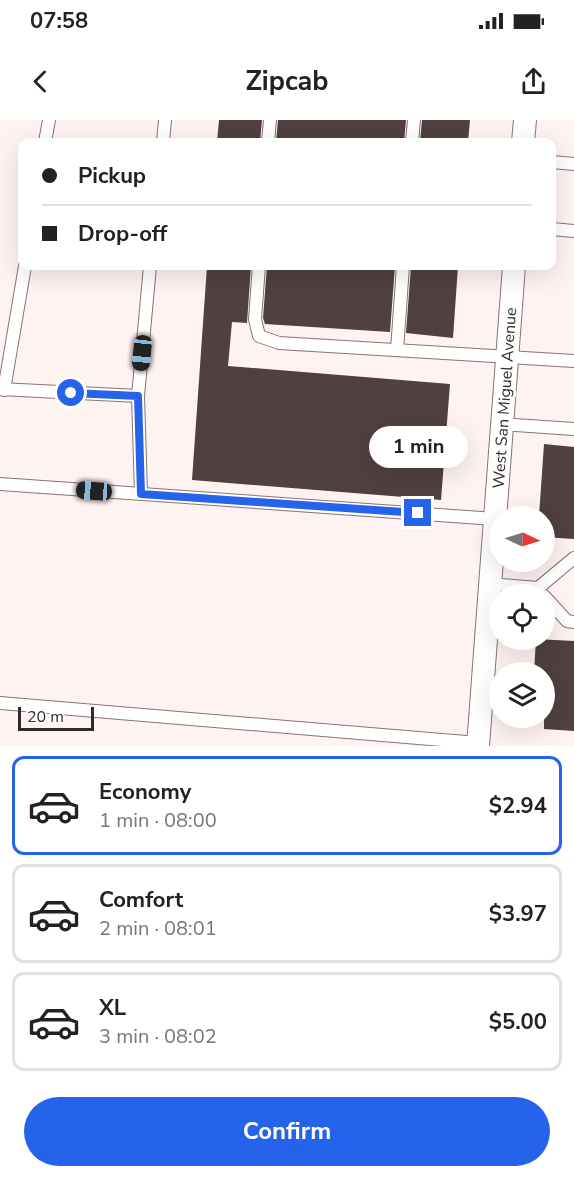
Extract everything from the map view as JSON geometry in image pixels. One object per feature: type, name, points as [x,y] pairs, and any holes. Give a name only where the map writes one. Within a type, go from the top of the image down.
[{"type":"street","points":[[524,138],[525,120]]},
{"type":"street","name":"West San Miguel Avenue","points":[[496,506],[514,270]]},
{"type":"street","name":"West San Miguel Avenue","points":[[490,584],[491,572]]},
{"type":"street","name":"West San Miguel Avenue","points":[[478,744],[489,597]]},
{"type":"lane","points":[[46,138],[49,120]]},
{"type":"lane","points":[[163,138],[165,120]]},
{"type":"lane","points":[[268,138],[270,120]]},
{"type":"lane","points":[[412,138],[414,120]]},
{"type":"lane","points":[[556,162],[574,164]]},
{"type":"lane","points":[[556,229],[574,231]]},
{"type":"lane","points":[[24,270],[2,389],[138,396]]},
{"type":"lane","points":[[141,494],[138,396],[150,270]]},
{"type":"lane","points":[[259,270],[255,319],[260,336],[279,343],[574,361]]},
{"type":"lane","points":[[397,350],[403,270]]},
{"type":"lane","points":[[502,424],[574,429]]},
{"type":"lane","points":[[0,484],[489,519]]},
{"type":"lane","points":[[550,584],[574,558]]},
{"type":"lane","points":[[555,608],[567,621],[574,622]]},
{"type":"lane","points":[[0,703],[478,744]]},
{"type":"building","points":[[219,120],[262,120],[260,138],[217,138]]},
{"type":"building","points":[[278,120],[406,120],[404,138],[276,138]]},
{"type":"building","points":[[422,120],[470,120],[468,138],[420,138]]},
{"type":"building","points":[[207,270],[251,270],[247,323],[232,322],[228,366],[450,384],[441,500],[192,480]]},
{"type":"building","points":[[267,270],[395,270],[390,332],[265,324],[263,318]]},
{"type":"building","points":[[411,270],[458,270],[453,338],[406,333]]},
{"type":"building","points":[[544,444],[574,447],[574,539],[555,538],[555,506],[540,506]]},
{"type":"building","points":[[555,640],[574,641],[574,731],[544,729],[555,728],[555,662],[535,662],[535,650],[555,650]]},
{"type":"route","points":[[71,393],[138,396],[141,494],[418,513]]}]
